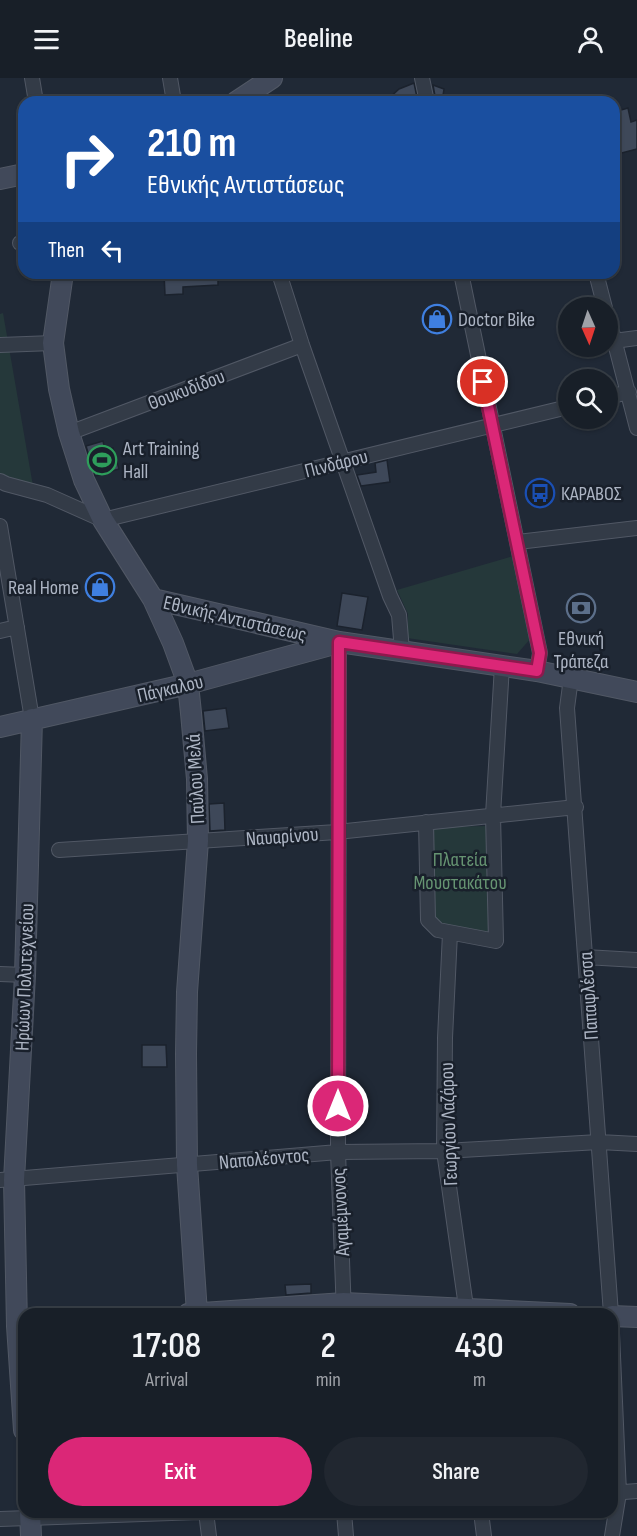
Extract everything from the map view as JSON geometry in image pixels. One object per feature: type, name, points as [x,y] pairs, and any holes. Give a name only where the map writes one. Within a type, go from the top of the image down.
[{"type":"street","points":[[32,78],[35,96]]},
{"type":"street","points":[[170,78],[173,96]]},
{"type":"street","points":[[245,96],[272,78]]},
{"type":"street","points":[[422,78],[426,96]]},
{"type":"street","points":[[0,179],[18,175]]},
{"type":"street","name":"Παύλου Μελά","points":[[62,279],[53,342],[59,389],[69,433],[84,480],[103,520],[153,599],[188,684],[197,779],[198,841],[187,992],[186,1054],[187,1165],[197,1308]]},
{"type":"street","points":[[281,279],[390,596],[399,615],[402,651]]},
{"type":"street","points":[[462,279],[540,653],[537,671]]},
{"type":"street","points":[[598,279],[602,297]]},
{"type":"street","points":[[618,340],[637,338]]},
{"type":"street","points":[[0,345],[53,342]]},
{"type":"street","name":"Θουκυδίδου","points":[[69,433],[302,345]]},
{"type":"street","points":[[618,355],[637,429]]},
{"type":"street","points":[[618,395],[629,392]]},
{"type":"street","name":"Πινδάρου","points":[[103,520],[558,410]]},
{"type":"street","points":[[0,481],[47,495],[103,520]]},
{"type":"street","name":"Ηρώων Πολυτεχνείου","points":[[0,526],[32,719],[25,975],[7,1180],[18,1368]]},
{"type":"street","points":[[518,542],[637,528]]},
{"type":"street","name":"Εθνικής Αντιστάσεως","points":[[153,599],[339,642],[537,671],[637,692]]},
{"type":"street","points":[[0,630],[17,627]]},
{"type":"street","name":"Πάγκαλου","points":[[0,727],[188,684],[339,642]]},
{"type":"street","name":"Αγαμέμνονος","points":[[339,642],[338,1152],[344,1308]]},
{"type":"street","points":[[426,822],[428,920],[438,930],[496,941],[493,815],[502,666]]},
{"type":"street","name":"Παπαφλέσσα","points":[[571,678],[567,708],[611,1308]]},
{"type":"street","name":"Ναυαρίνου","points":[[59,850],[338,832],[576,807]]},
{"type":"street","name":"Γεωργίου Λαζάρου","points":[[450,933],[445,1038],[444,1152],[465,1308]]},
{"type":"street","points":[[585,957],[637,960]]},
{"type":"street","points":[[0,974],[25,975]]},
{"type":"street","name":"Ναπολέοντος","points":[[7,1180],[338,1152],[444,1152],[599,1142],[637,1144]]},
{"type":"street","points":[[373,1308],[432,1306],[443,1308]]},
{"type":"street","points":[[618,1315],[637,1317]]},
{"type":"street","points":[[618,1493],[637,1491]]},
{"type":"street","points":[[0,1519],[30,1522],[98,1518]]},
{"type":"street","points":[[207,1518],[209,1536]]},
{"type":"street","points":[[344,1518],[346,1536]]},
{"type":"street","points":[[482,1518],[484,1536]]},
{"type":"street","points":[[612,1536],[613,1518]]},
{"type":"green space","points":[[3,313],[33,486],[0,483],[0,314]]},
{"type":"green space","points":[[513,556],[531,638],[517,654],[407,638],[408,614],[397,590]]},
{"type":"green space","name":"Πλατεία Μουστακάτου","points":[[489,826],[490,934],[442,925],[430,915],[432,827]]},
{"type":"building","points":[[414,83],[417,96],[391,96],[399,89]]},
{"type":"building","points":[[433,85],[444,89],[443,96],[435,96]]},
{"type":"building","points":[[628,108],[631,122],[637,120],[637,149],[620,153],[620,110]]},
{"type":"building","points":[[164,279],[218,279],[218,285],[183,287],[183,294],[165,295]]},
{"type":"building","name":"Art Training Hall","points":[[103,441],[105,450],[113,448],[119,469],[95,476],[86,446]]},
{"type":"building","points":[[387,460],[390,482],[361,486],[357,475],[376,472],[375,463]]},
{"type":"building","points":[[342,593],[368,597],[362,630],[337,626]]},
{"type":"building","points":[[226,708],[229,728],[205,731],[203,711]]},
{"type":"building","points":[[224,803],[225,830],[210,831],[209,804]]},
{"type":"building","points":[[142,1045],[166,1045],[167,1067],[142,1067]]},
{"type":"building","points":[[311,1284],[311,1293],[286,1295],[285,1285]]},
{"type":"place","name":"Doctor Bike","points":[[437,319]]},
{"type":"place","name":"Art Training Hall","points":[[102,460]]},
{"type":"place","name":"ΚΑΡΑΒΟΣ","points":[[540,493]]},
{"type":"place","name":"Real Home","points":[[100,587]]},
{"type":"place","name":"Εθνική Τράπεζα","points":[[581,608]]},
{"type":"route","points":[[338,1106],[339,642],[537,671],[540,653],[483,382]]}]
